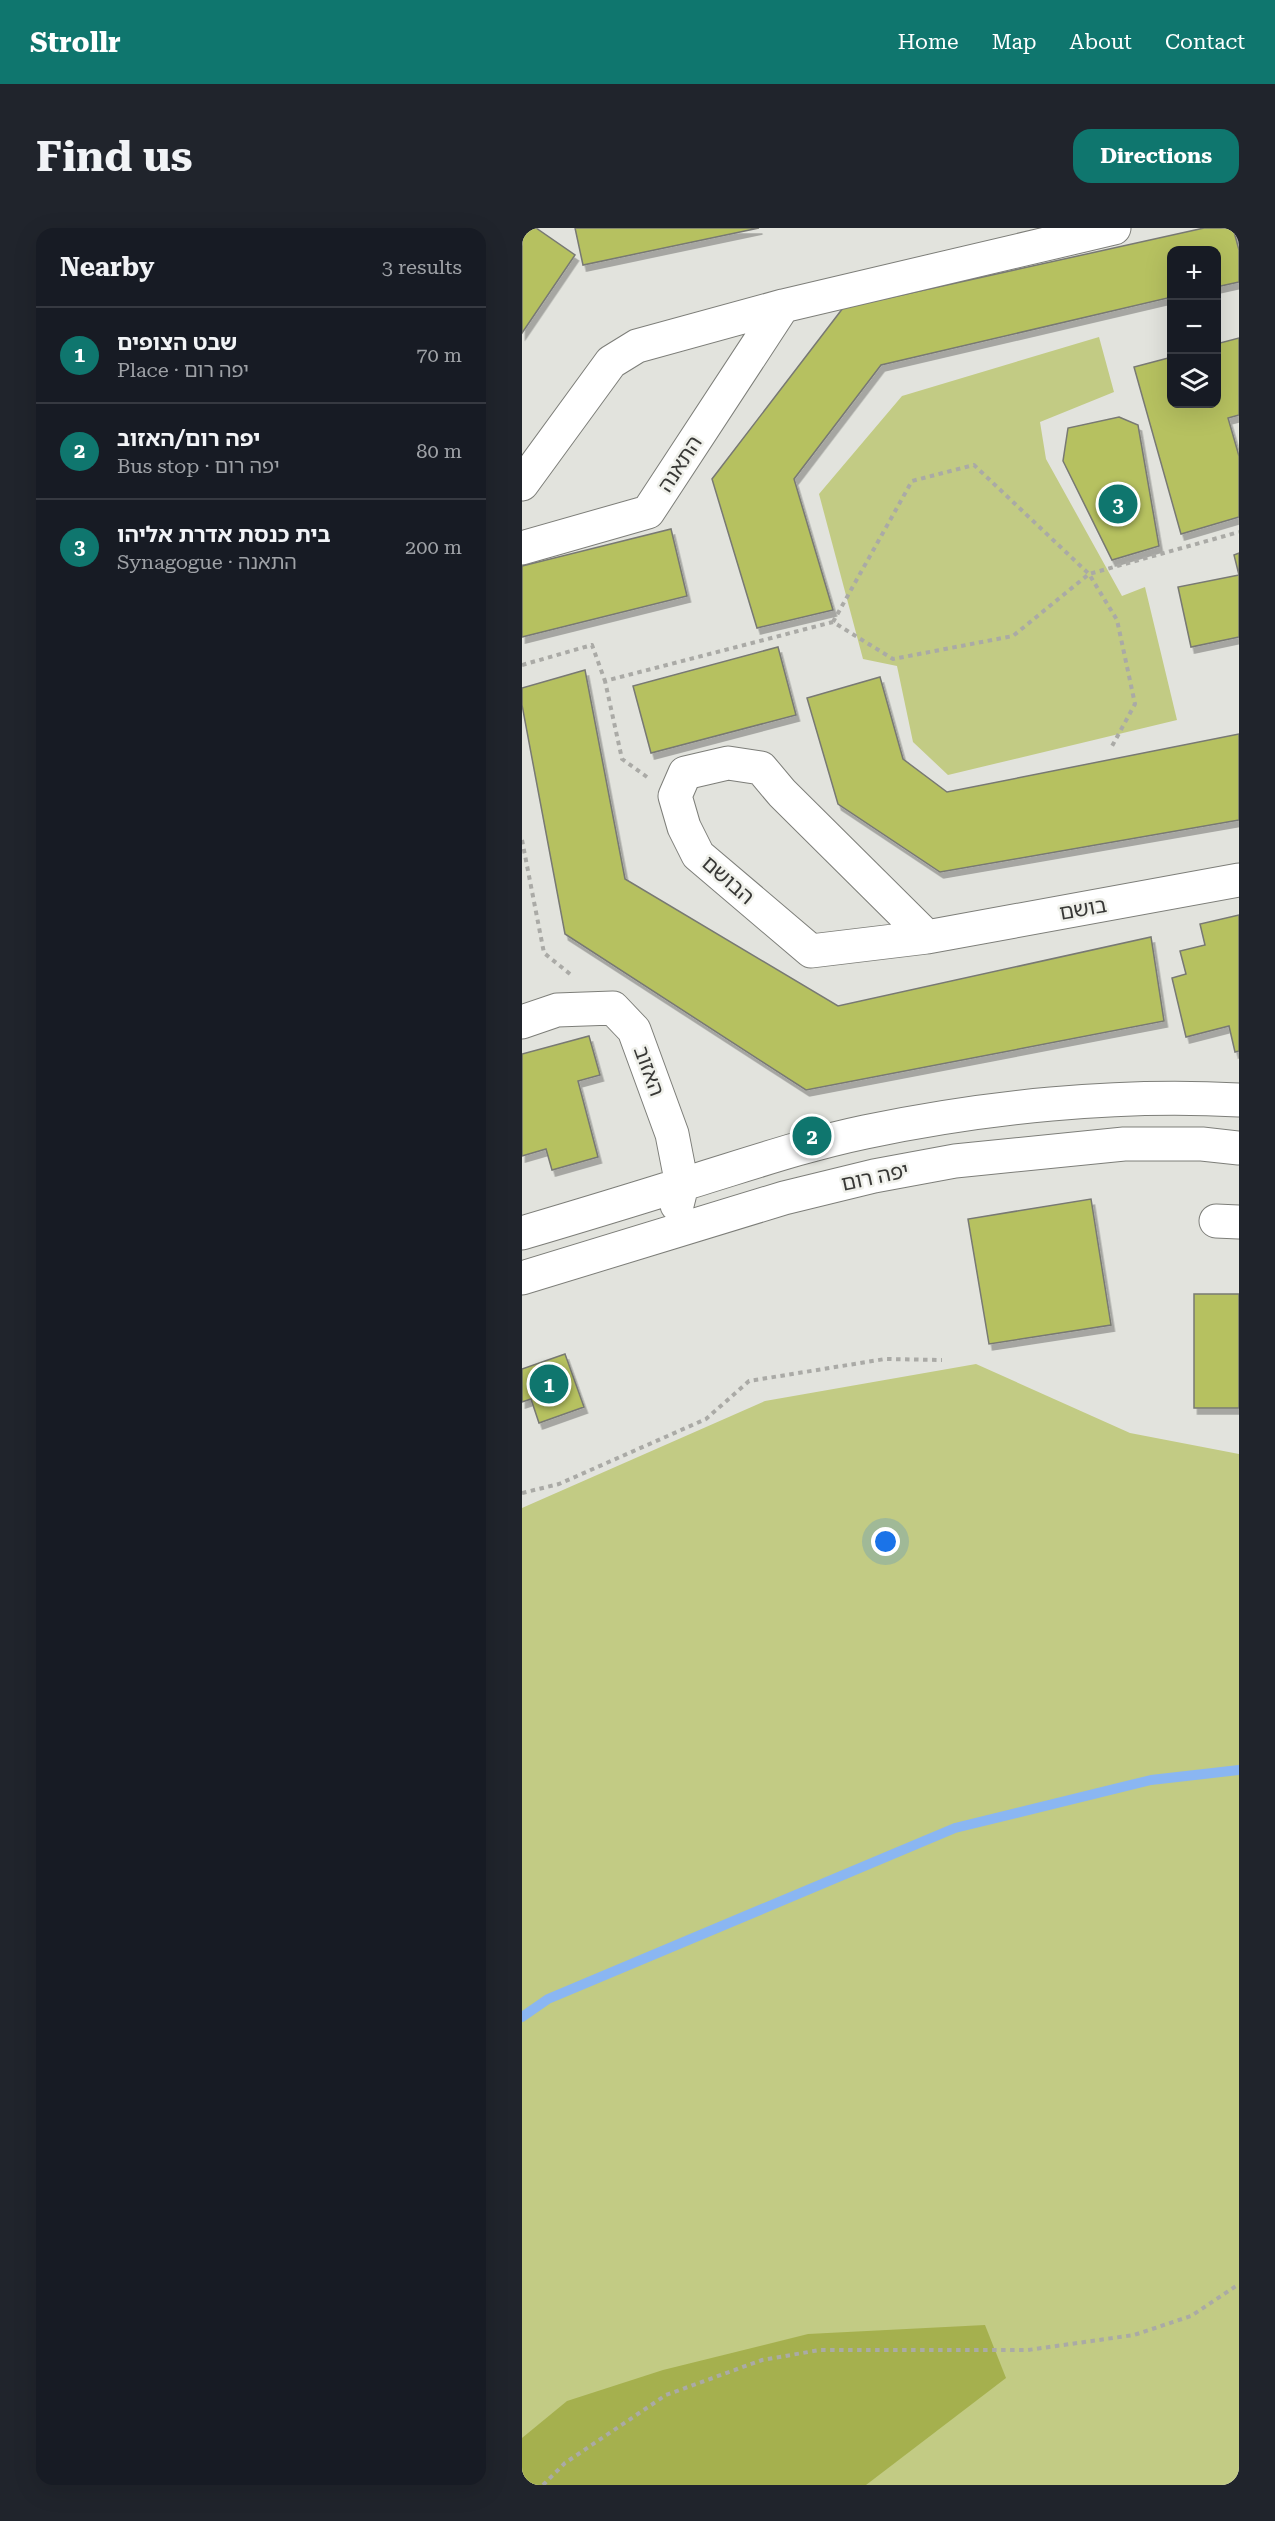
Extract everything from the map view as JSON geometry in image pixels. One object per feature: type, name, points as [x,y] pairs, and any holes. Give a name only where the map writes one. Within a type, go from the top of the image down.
[{"type":"street","points":[[522,484],[611,362],[637,346],[783,306],[1114,228]]},
{"type":"street","name":"התאנה","points":[[522,548],[648,512],[783,306]]},
{"type":"street","points":[[675,796],[685,773],[728,763],[761,768],[782,793],[927,937]]},
{"type":"street","name":"הבושם","points":[[675,796],[684,827],[698,855],[811,951],[927,937]]},
{"type":"street","name":"בושם","points":[[927,937],[1239,880]]},
{"type":"street","points":[[522,1022],[557,1010],[614,1008]]},
{"type":"street","name":"האזוב","points":[[614,1008],[634,1030],[672,1134],[682,1185],[671,1234]]},
{"type":"street","points":[[522,1233],[795,1150],[864,1132],[948,1117],[1121,1100],[1200,1098],[1239,1100]]},
{"type":"street","name":"יפה רום","points":[[522,1278],[784,1198],[874,1176],[955,1161],[1124,1144],[1202,1144],[1239,1148]]},
{"type":"path","points":[[605,681],[833,622],[912,482],[974,465],[1089,574],[1117,620],[1135,704],[1111,748]]},
{"type":"path","points":[[833,622],[893,659],[1013,636],[1089,574],[1239,532]]},
{"type":"path","points":[[522,665],[592,645],[605,681],[622,759],[675,796]]},
{"type":"path","points":[[522,840],[544,954],[614,1008]]},
{"type":"path","points":[[522,1493],[559,1484],[706,1419],[749,1381],[885,1359],[942,1360]]},
{"type":"path","points":[[543,2485],[565,2463],[666,2395],[762,2360],[820,2349],[1028,2350],[1134,2335],[1191,2316],[1239,2284]]},
{"type":"green space","points":[[1099,337],[1114,392],[1040,422],[1046,459],[1122,596],[1145,587],[1177,720],[948,775],[913,742],[897,666],[863,659],[819,494],[902,396]]},
{"type":"green space","points":[[976,1364],[1130,1433],[1239,1454],[1239,2485],[522,2485],[522,1508],[765,1401]]},
{"type":"green space","points":[[985,2325],[1006,2378],[866,2485],[522,2485],[522,2438],[567,2401],[663,2370],[808,2334]]},
{"type":"building","points":[[522,228],[536,228],[575,255],[522,333]]},
{"type":"building","points":[[575,228],[759,228],[583,265]]},
{"type":"building","points":[[1204,228],[1233,228],[1239,250],[1239,282],[1221,286],[1221,246],[1167,246],[1167,298],[881,365],[794,479],[833,610],[757,628],[712,479],[843,308]]},
{"type":"building","points":[[1239,338],[1239,415],[1228,418],[1239,456],[1239,517],[1181,534],[1134,367],[1167,358],[1167,408],[1221,408],[1221,343]]},
{"type":"building","points":[[1119,417],[1138,425],[1159,546],[1112,560],[1063,461],[1068,428]]},
{"type":"building","points":[[671,529],[687,596],[522,637],[522,566]]},
{"type":"building","points":[[1239,553],[1239,575],[1234,555]]},
{"type":"building","points":[[1239,575],[1239,637],[1191,647],[1178,587]]},
{"type":"building","points":[[778,647],[796,715],[651,753],[633,686]]},
{"type":"building","points":[[585,670],[625,879],[838,1006],[1151,937],[1164,1021],[806,1090],[565,934],[522,705],[522,688]]},
{"type":"building","points":[[880,677],[903,759],[947,792],[1239,734],[1239,820],[940,872],[838,804],[807,698]]},
{"type":"building","points":[[1239,915],[1239,1051],[1235,1052],[1229,1026],[1186,1037],[1172,978],[1186,974],[1180,951],[1205,945],[1200,924]]},
{"type":"building","points":[[589,1036],[600,1075],[578,1081],[598,1157],[552,1170],[546,1149],[522,1156],[522,1054]]},
{"type":"building","points":[[1091,1199],[1111,1325],[989,1344],[968,1219]]},
{"type":"building","points":[[1194,1294],[1239,1294],[1239,1408],[1194,1408]]},
{"type":"building","points":[[565,1354],[584,1407],[539,1423],[531,1399],[522,1402],[522,1369]]},
{"type":"waterway","points":[[522,2017],[548,1999],[955,1828],[1151,1780],[1239,1770]]},
{"type":"place","name":"בית כנסת אדרת אליהו","points":[[1118,504]]},
{"type":"place","name":"יפה רום/האזוב","points":[[812,1136]]},
{"type":"place","name":"שבט הצופים","points":[[549,1384]]}]
